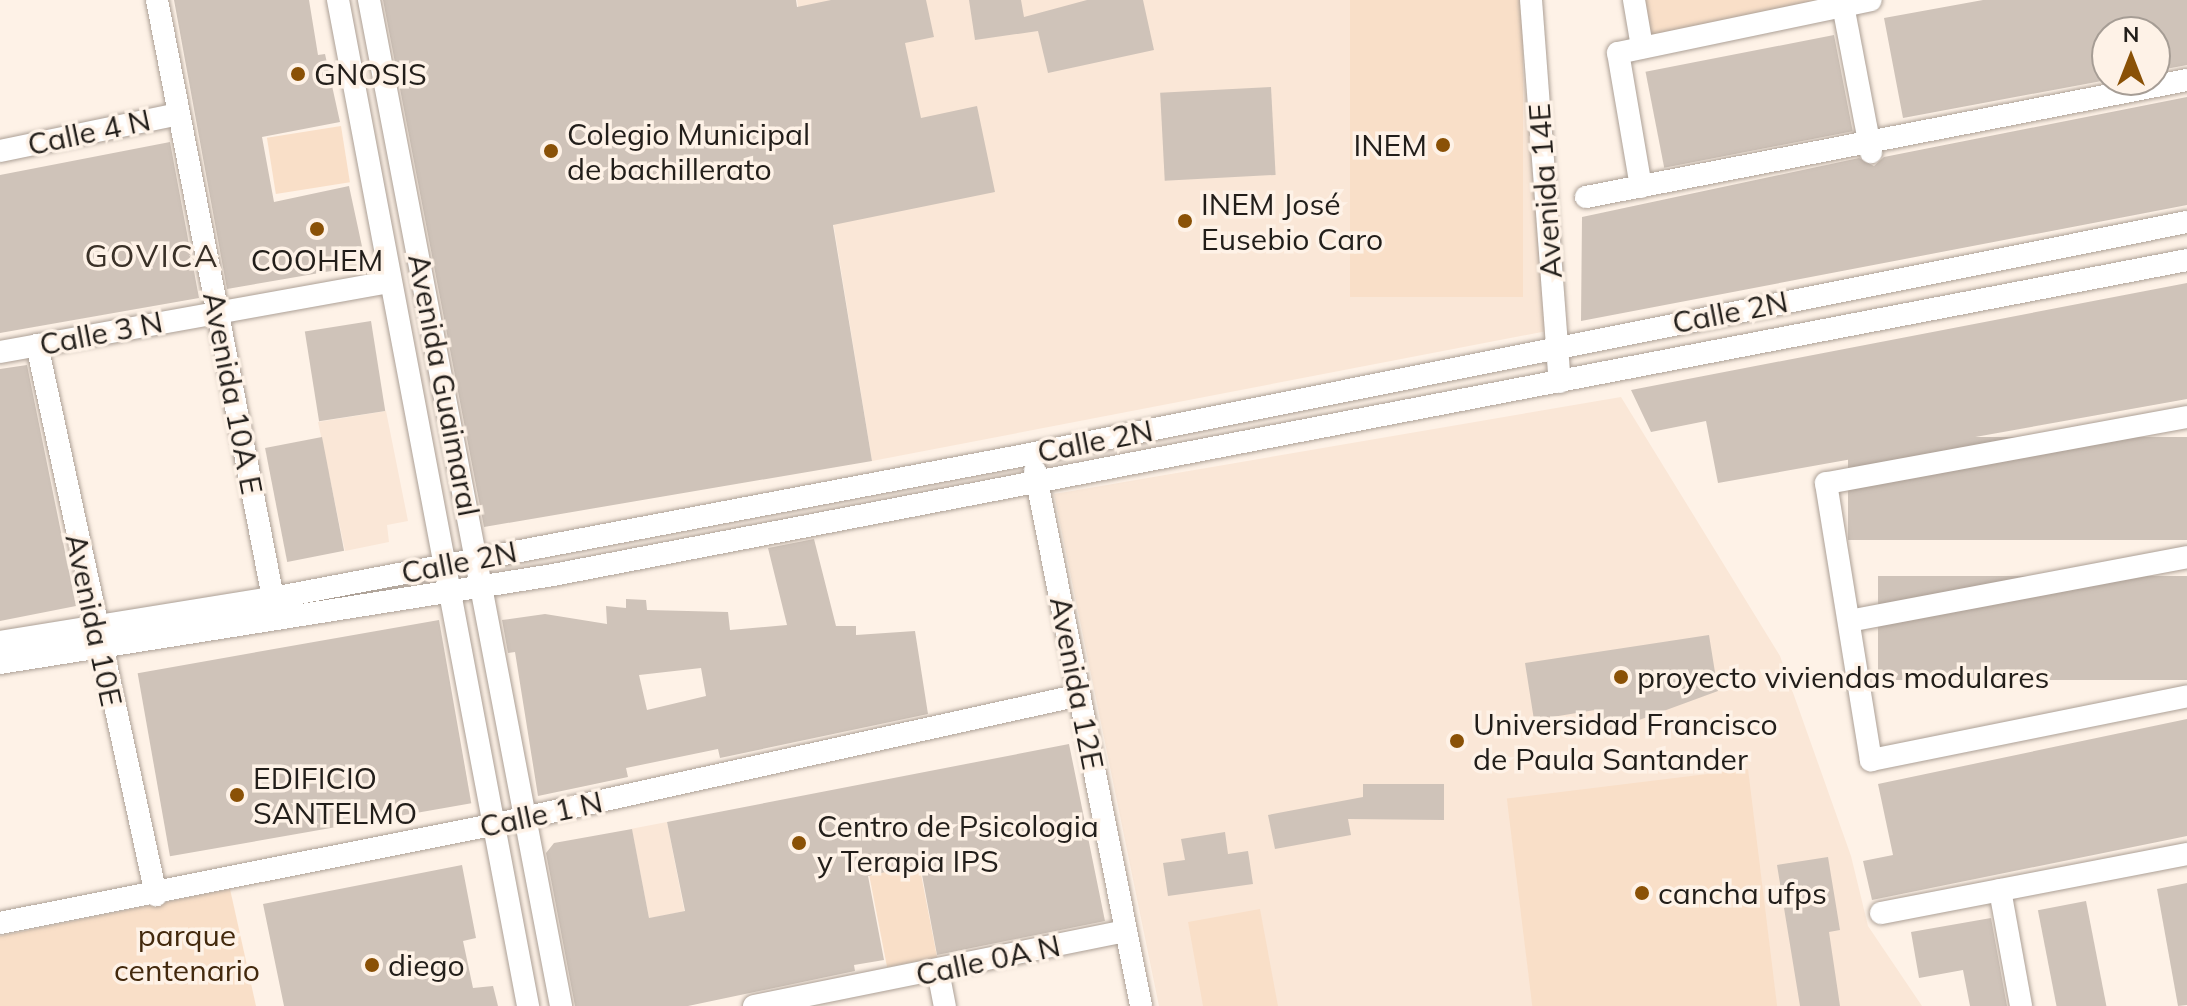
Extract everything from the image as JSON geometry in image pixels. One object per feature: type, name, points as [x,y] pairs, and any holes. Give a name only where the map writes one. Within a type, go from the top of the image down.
[{"type":"street","name":"Avenida 10A E","points":[[157,0],[273,598]]},
{"type":"street","name":"Avenida Guaimaral","points":[[338,0],[528,1006]]},
{"type":"street","name":"Avenida Guaimaral","points":[[369,0],[561,1006]]},
{"type":"street","name":"Avenida 14E","points":[[1531,0],[1560,382]]},
{"type":"street","points":[[1634,0],[1642,47]]},
{"type":"street","points":[[1641,187],[1618,53],[1842,3],[1871,0]]},
{"type":"street","points":[[1842,3],[1870,146]]},
{"type":"street","points":[[1586,197],[1870,146],[2187,80]]},
{"type":"street","name":"Calle 4 N","points":[[0,151],[178,114]]},
{"type":"street","name":"Calle 2N","points":[[0,663],[273,598],[1030,454],[2187,222]]},
{"type":"street","name":"Calle 2N","points":[[0,642],[98,639],[449,593],[1038,483],[2187,260]]},
{"type":"street","points":[[1988,262],[1994,298]]},
{"type":"street","name":"Calle 3 N","points":[[0,352],[217,310],[390,282]]},
{"type":"street","points":[[1721,314],[1728,348]]},
{"type":"street","name":"Avenida 10E","points":[[37,345],[98,639],[156,895]]},
{"type":"street","points":[[2187,417],[1826,483],[1871,760],[2187,696]]},
{"type":"street","name":"Avenida 12E","points":[[1030,454],[1141,1006]]},
{"type":"street","points":[[1849,621],[2187,557]]},
{"type":"street","name":"Calle 1 N","points":[[0,923],[156,895],[527,818],[1080,695]]},
{"type":"street","points":[[1881,913],[2187,854]]},
{"type":"street","points":[[2000,890],[2021,1006]]},
{"type":"street","name":"Calle 0A N","points":[[754,1006],[1126,931]]},
{"type":"street","points":[[938,971],[945,1006]]},
{"type":"shaded area","name":"INEM José Eusebio Caro","points":[[797,0],[1517,0],[1547,331],[872,461]]},
{"type":"shaded area","name":"Universidad Francisco de Paula Santander","points":[[1621,397],[1780,656],[1851,856],[1868,926],[1922,1006],[1159,1006],[1054,494]]},
{"type":"shaded area","points":[[386,411],[408,521],[387,525],[389,542],[345,551],[318,422]]},
{"type":"shaded area","points":[[667,822],[684,911],[649,918],[632,829]]},
{"type":"green space","name":"INEM","points":[[1350,0],[1523,0],[1523,297],[1350,297]]},
{"type":"green space","points":[[1637,0],[1847,0],[1644,40]]},
{"type":"green space","points":[[341,126],[350,182],[276,194],[267,138]]},
{"type":"green space","name":"cancha ufps","points":[[1748,769],[1777,1006],[1532,1006],[1507,799]]},
{"type":"green space","points":[[919,864],[937,957],[887,967],[869,874]]},
{"type":"green space","name":"parque centenario","points":[[230,889],[256,1006],[0,1006],[0,936]]},
{"type":"green space","points":[[1260,909],[1278,1006],[1203,1006],[1188,922]]},
{"type":"building","points":[[174,0],[309,0],[318,55],[325,54],[340,122],[262,137],[274,202],[349,186],[366,265],[227,289]]},
{"type":"building","points":[[383,0],[796,0],[797,7],[831,0],[926,0],[934,37],[905,43],[921,118],[977,106],[995,192],[833,225],[872,461],[484,527]]},
{"type":"building","points":[[969,0],[1021,0],[1024,17],[1087,0],[1143,0],[1154,50],[1048,73],[1038,31],[975,40]]},
{"type":"building","points":[[1983,0],[2187,0],[2187,65],[2171,68],[2171,16],[2091,16],[2091,83],[1903,118],[1884,18]]},
{"type":"building","points":[[1834,35],[1853,131],[1664,168],[1646,72]]},
{"type":"building","points":[[1271,87],[1276,175],[1165,181],[1160,93]]},
{"type":"building","points":[[2187,97],[2187,205],[1581,321],[1582,217],[1859,158],[1874,166],[1884,157]]},
{"type":"building","points":[[170,142],[199,298],[0,333],[0,175]]},
{"type":"building","points":[[2187,283],[2187,399],[1718,483],[1706,421],[1651,432],[1631,390]]},
{"type":"building","points":[[371,321],[385,411],[319,421],[305,331]]},
{"type":"building","points":[[27,365],[76,606],[0,621],[0,369]]},
{"type":"building","points":[[322,437],[344,551],[287,562],[265,448]]},
{"type":"building","points":[[1848,437],[2187,437],[2187,540],[1848,540]]},
{"type":"building","points":[[814,539],[836,626],[856,626],[856,635],[915,631],[928,714],[720,758],[718,749],[626,768],[628,777],[538,796],[515,652],[508,653],[502,620],[545,614],[607,624],[606,606],[626,608],[626,599],[646,600],[647,610],[728,612],[730,630],[787,625],[768,548]],"holes":[[[701,668],[706,696],[647,710],[639,675]]]},
{"type":"building","points":[[1878,576],[2187,576],[2187,680],[1878,680]]},
{"type":"building","points":[[439,620],[471,803],[170,856],[138,673]]},
{"type":"building","name":"proyecto viviendas modulares","points":[[1709,635],[1718,691],[1601,734],[1595,710],[1534,720],[1525,663]]},
{"type":"building","points":[[2187,719],[2187,836],[1872,900],[1863,861],[1893,855],[1878,784]]},
{"type":"building","points":[[1069,744],[1105,921],[937,955],[920,864],[868,876],[884,960],[854,965],[855,971],[688,1006],[575,1006],[546,853],[554,843],[632,829],[649,918],[685,911],[667,822]]},
{"type":"building","points":[[1363,784],[1444,784],[1444,820],[1348,819],[1351,835],[1275,849],[1268,815],[1363,797]]},
{"type":"building","points":[[1225,832],[1228,854],[1248,851],[1253,884],[1168,896],[1163,863],[1185,860],[1181,839]]},
{"type":"building","points":[[1828,857],[1840,930],[1829,932],[1840,1006],[1800,1006],[1777,865]]},
{"type":"building","points":[[462,865],[476,938],[463,941],[473,988],[493,986],[498,1006],[284,1006],[263,904]]},
{"type":"building","points":[[2187,883],[2187,1005],[2178,1006],[2157,889]]},
{"type":"building","points":[[2086,901],[2106,1006],[2056,1006],[2038,910]]},
{"type":"building","points":[[1991,918],[2007,1006],[1970,1006],[1963,970],[1919,978],[1911,932]]},
{"type":"place","name":"GNOSIS","points":[[298,74]]},
{"type":"place","name":"INEM","points":[[1443,145]]},
{"type":"place","name":"Colegio Municipal de bachillerato","points":[[551,151]]},
{"type":"place","name":"INEM José Eusebio Caro","points":[[1185,221]]},
{"type":"place","name":"COOHEM","points":[[317,229]]},
{"type":"place","name":"proyecto viviendas modulares","points":[[1621,677]]},
{"type":"place","name":"Universidad Francisco de Paula Santander","points":[[1457,741]]},
{"type":"place","name":"EDIFICIO SANTELMO","points":[[237,795]]},
{"type":"place","name":"Centro de Psicologia y Terapia IPS","points":[[799,843]]},
{"type":"place","name":"cancha ufps","points":[[1642,893]]},
{"type":"place","name":"diego","points":[[372,965]]},
{"type":"district","name":"GOVICA","points":[[152,255]]}]
